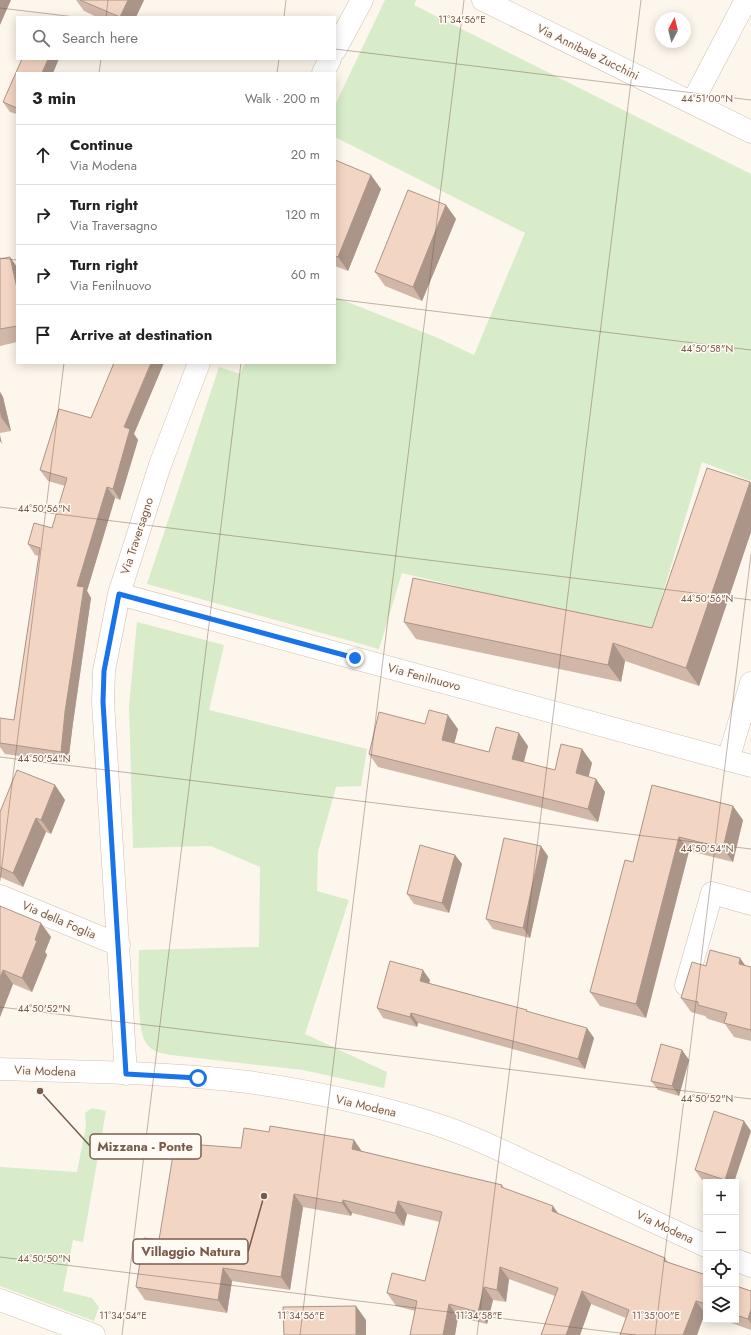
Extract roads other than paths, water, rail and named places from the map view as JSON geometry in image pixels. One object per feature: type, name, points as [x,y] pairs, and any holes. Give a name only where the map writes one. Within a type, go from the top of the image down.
[{"type":"street","points":[[336,48],[362,0]]},
{"type":"street","name":"Via Annibale Zucchini","points":[[484,0],[751,132]]},
{"type":"street","points":[[692,103],[746,0]]},
{"type":"street","points":[[324,72],[330,60]]},
{"type":"street","name":"Via Traversagno","points":[[126,1074],[103,702],[104,671],[119,594],[160,465],[198,364]]},
{"type":"street","name":"Via Fenilnuovo","points":[[119,594],[751,766]]},
{"type":"street","points":[[728,760],[751,683]]},
{"type":"street","points":[[686,985],[712,893],[751,904]]},
{"type":"street","name":"Via della Foglia","points":[[0,896],[119,945]]},
{"type":"street","name":"Via Modena","points":[[0,1069],[198,1078],[282,1087],[399,1113],[434,1124],[492,1146],[703,1245]]},
{"type":"street","points":[[739,1261],[751,1266]]},
{"type":"street","points":[[0,1300],[94,1335]]},
{"type":"place","name":"Mizzana - Ponte","points":[[40,1091]]},
{"type":"place","name":"Villaggio Natura","points":[[264,1196]]}]
